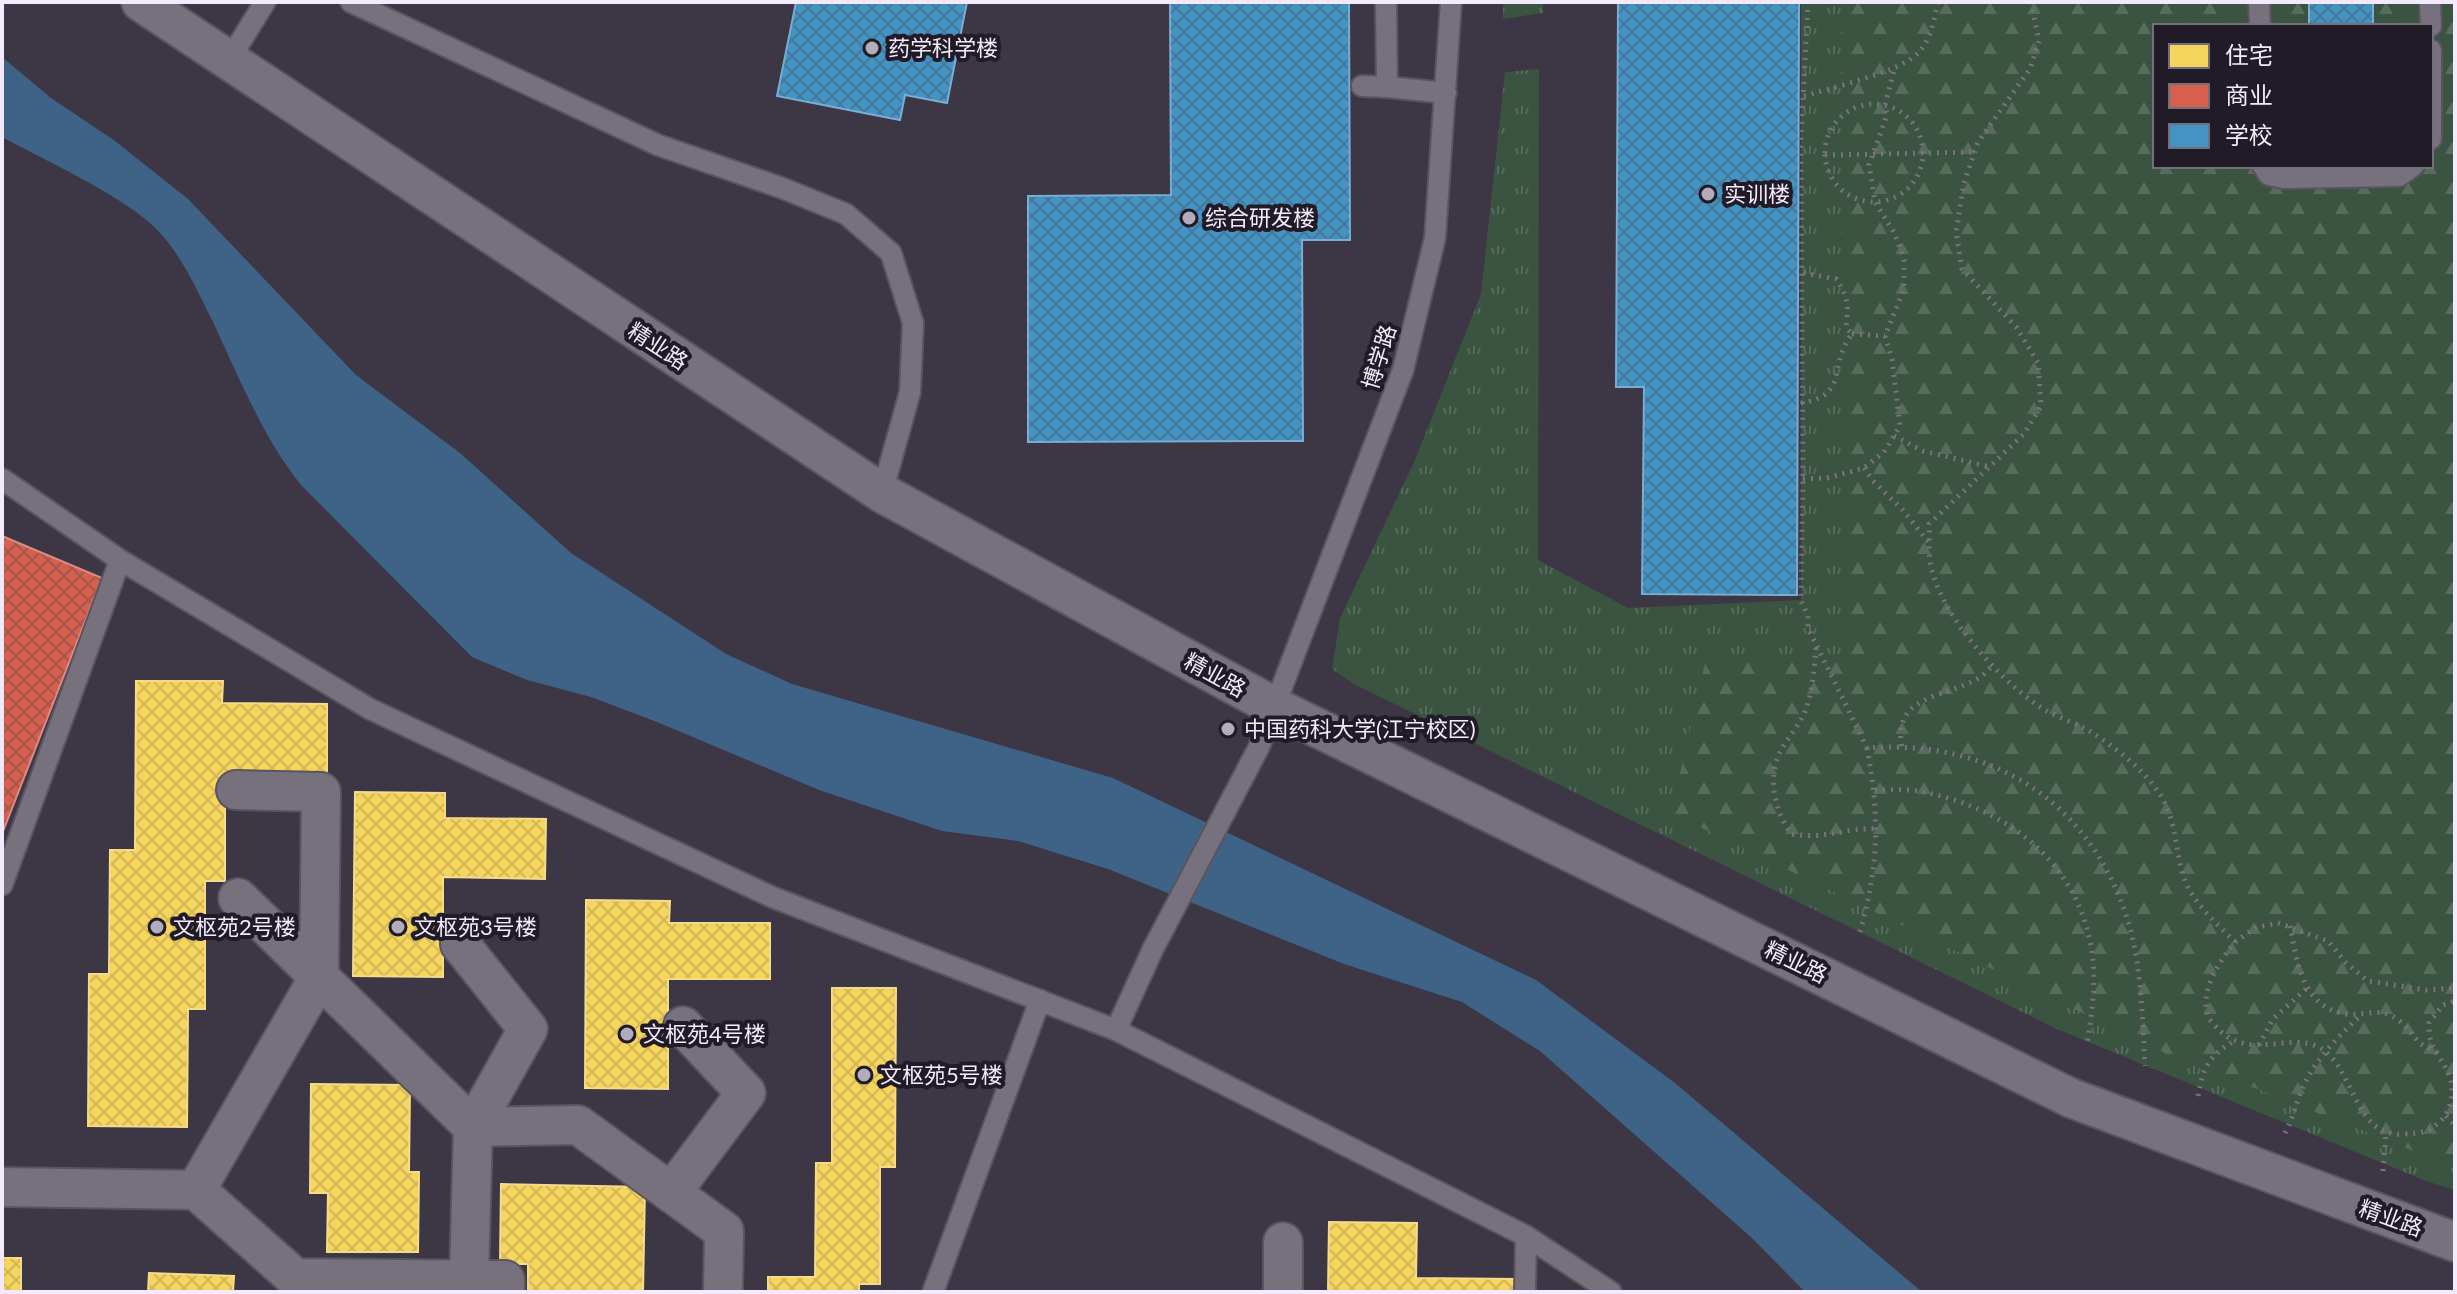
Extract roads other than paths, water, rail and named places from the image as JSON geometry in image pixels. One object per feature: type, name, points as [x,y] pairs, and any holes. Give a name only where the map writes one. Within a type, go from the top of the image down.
[{"type":"street","name":"精业路","points":[[141,2],[882,493],[1275,707],[2071,1098],[2455,1242]]},
{"type":"street","points":[[196,1190],[319,977],[321,792],[236,790]]},
{"type":"street","points":[[238,898],[473,1127],[578,1125],[724,1231],[723,1292]]},
{"type":"street","points":[[460,944],[528,1029],[473,1127],[469,1279]]},
{"type":"street","points":[[671,1193],[746,1093],[683,1026]]},
{"type":"street","points":[[2,1187],[196,1190],[295,1285],[505,1280],[505,1292]]},
{"type":"street","points":[[1283,1242],[1283,1292]]},
{"type":"lane","points":[[229,60],[265,2]]},
{"type":"lane","points":[[351,2],[658,145],[846,214],[891,253],[913,323],[910,392],[882,493]]},
{"type":"lane","points":[[1386,2],[1387,87]]},
{"type":"lane","name":"博学路","points":[[1116,1030],[1153,949],[1259,747],[1403,370],[1435,238],[1451,2]]},
{"type":"lane","points":[[2259,2],[2260,24]]},
{"type":"lane","points":[[2430,2],[2431,24]]},
{"type":"lane","points":[[1362,86],[1446,93]]},
{"type":"lane","points":[[2264,168],[2269,175],[2283,178],[2399,176],[2410,168]]},
{"type":"lane","points":[[2,479],[120,560],[370,709],[772,897],[1116,1030],[1526,1236],[1611,1292]]},
{"type":"lane","points":[[2,885],[120,560]]},
{"type":"lane","points":[[933,1292],[1040,1000]]},
{"type":"lane","points":[[1525,1292],[1526,1236]]},
{"type":"water","points":[[2,57],[51,98],[115,141],[188,199],[356,375],[460,453],[571,553],[726,654],[792,684],[1113,778],[1536,980],[1675,1083],[1922,1292],[1805,1292],[1753,1239],[1540,1051],[1462,1002],[1344,964],[1108,869],[1018,841],[942,831],[819,790],[657,722],[591,697],[527,680],[472,657],[302,486],[288,467],[252,406],[193,281],[160,233],[117,199],[2,137]]},
{"type":"place","name":"药学科学楼","points":[[872,48]]},
{"type":"place","name":"实训楼","points":[[1708,194]]},
{"type":"place","name":"综合研发楼","points":[[1189,218]]},
{"type":"place","name":"中国药科大学(江宁校区)","points":[[1228,729]]},
{"type":"place","name":"文枢苑2号楼","points":[[157,927]]},
{"type":"place","name":"文枢苑3号楼","points":[[398,927]]},
{"type":"place","name":"文枢苑4号楼","points":[[627,1034]]},
{"type":"place","name":"文枢苑5号楼","points":[[864,1075]]}]
